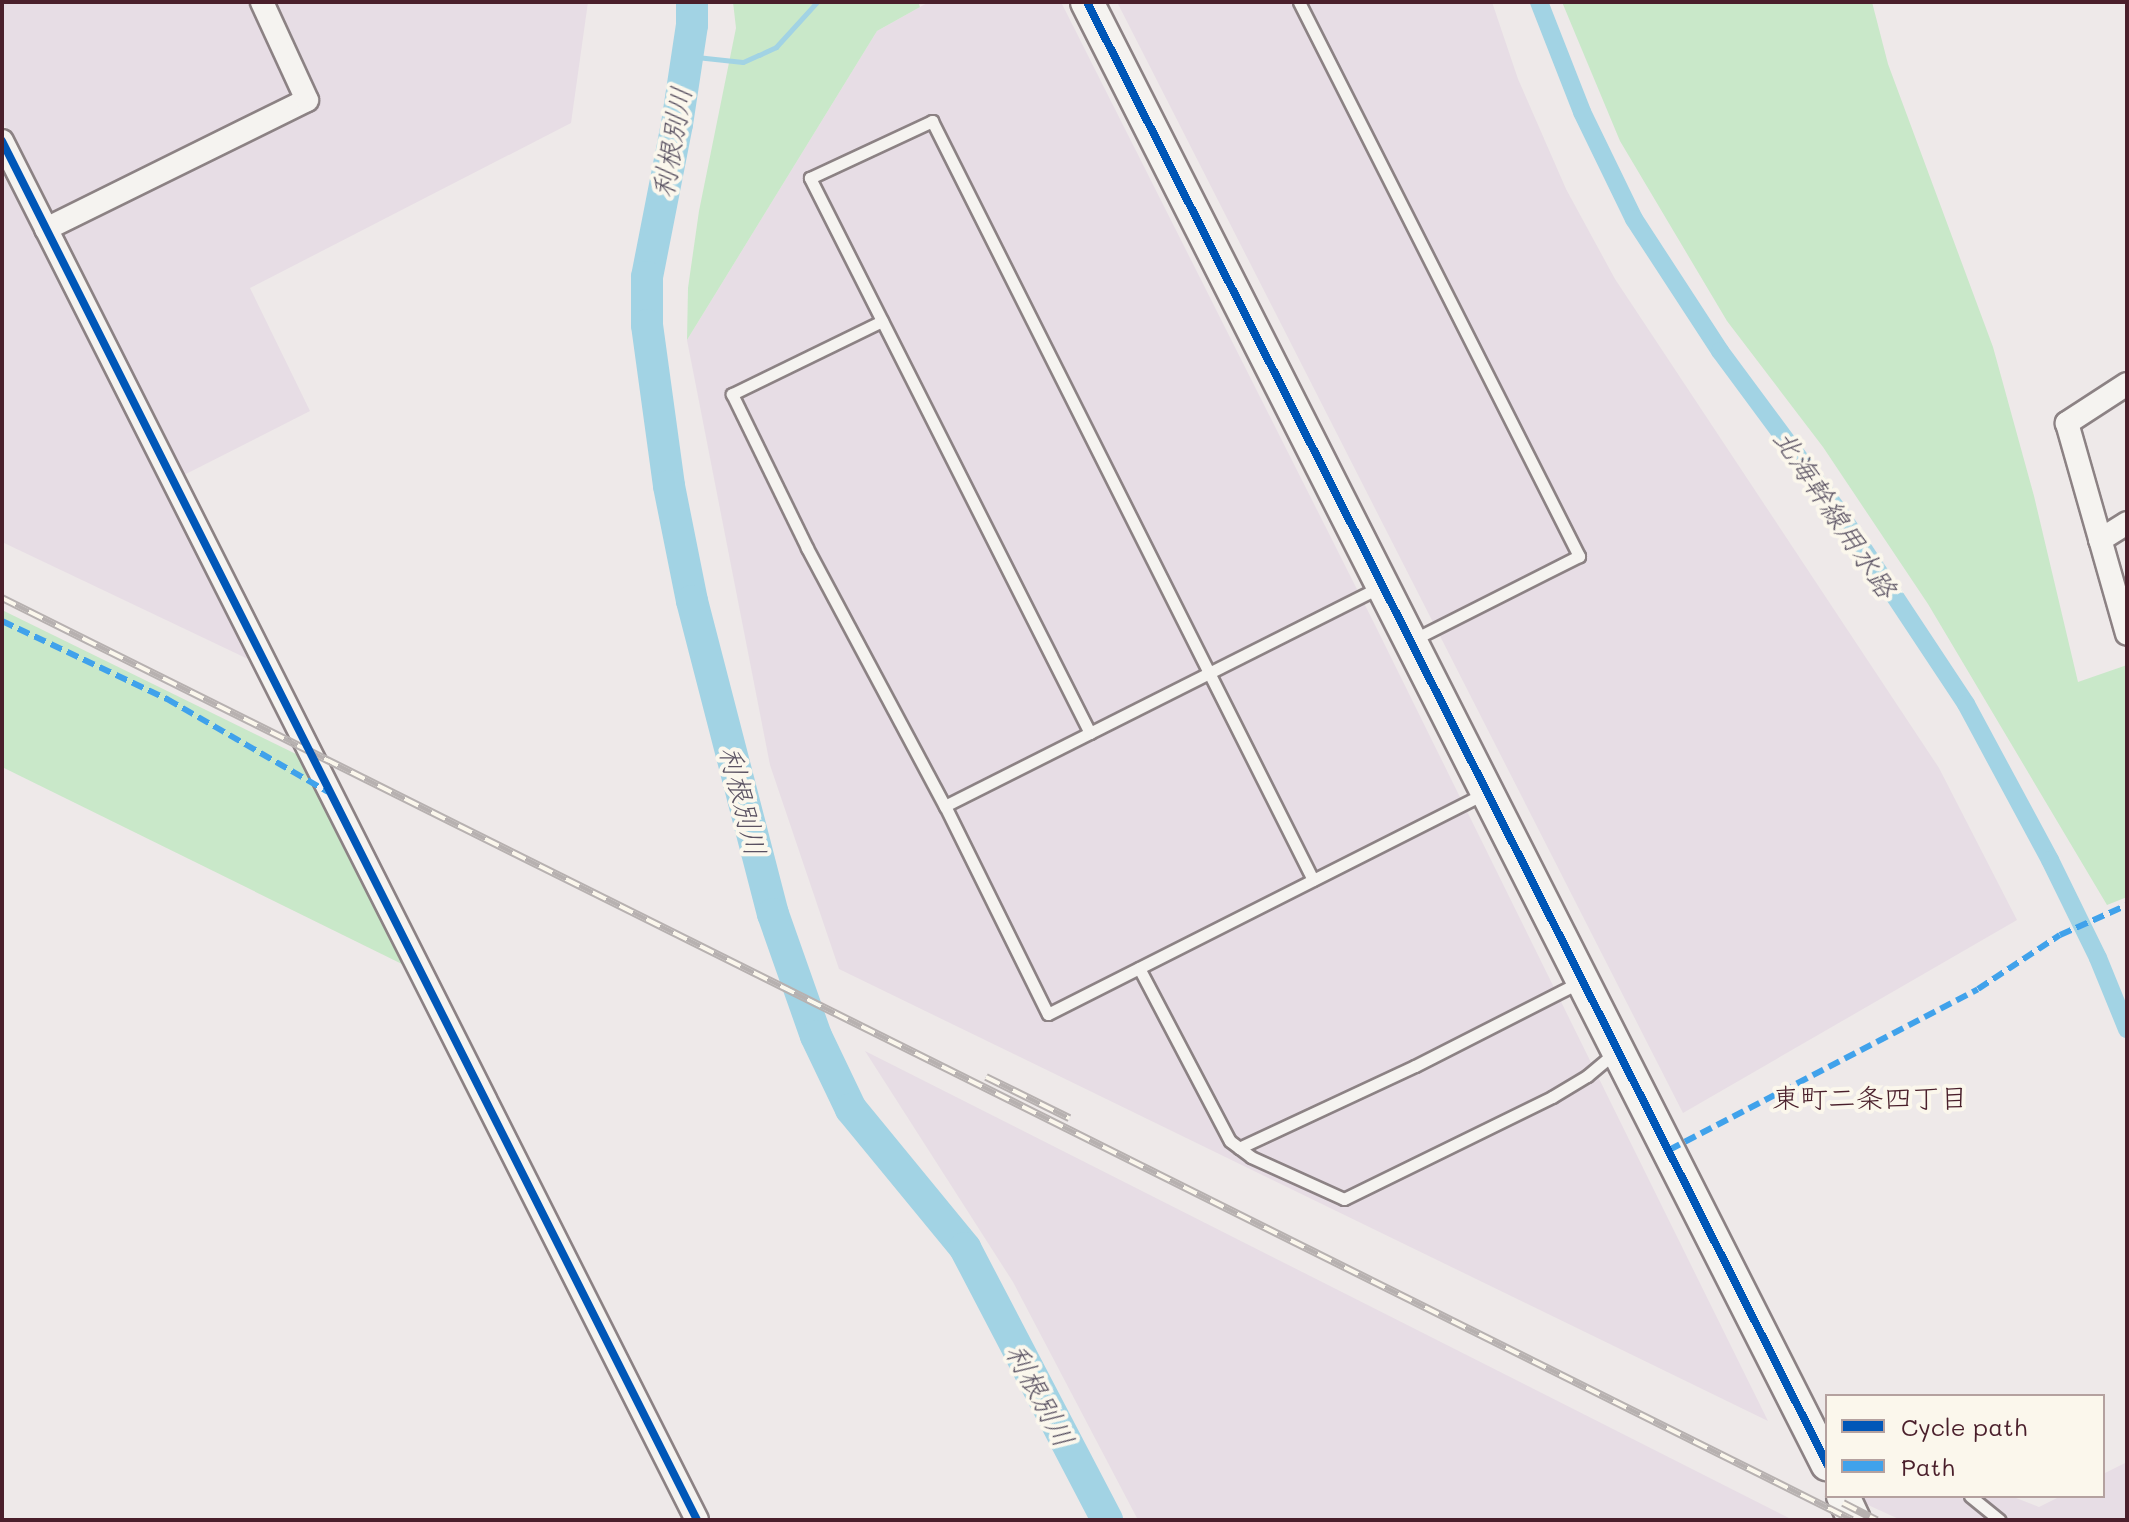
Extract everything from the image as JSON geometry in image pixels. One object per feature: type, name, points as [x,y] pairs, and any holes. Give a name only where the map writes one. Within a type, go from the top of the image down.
[{"type":"street","points":[[46,229],[307,100],[262,2]]},
{"type":"street","points":[[1087,2],[1824,1449]]},
{"type":"street","points":[[2,141],[697,1520]]},
{"type":"street","points":[[2127,384],[2067,423],[2127,634]]},
{"type":"street","points":[[2100,540],[2127,523]]},
{"type":"street","points":[[1844,1498],[1854,1520]]},
{"type":"lane","points":[[1299,2],[1579,556],[1412,640]]},
{"type":"lane","points":[[1090,733],[810,178],[932,121],[1313,880]]},
{"type":"lane","points":[[882,321],[732,394],[807,548],[945,806],[1048,1014],[1488,791]]},
{"type":"lane","points":[[945,806],[1384,585]]},
{"type":"lane","points":[[1139,968],[1230,1141],[1301,1182],[1344,1199],[1552,1097],[1587,1076],[1618,1049]]},
{"type":"lane","points":[[1239,1148],[1415,1066],[1583,980]]},
{"type":"lane","points":[[1972,1498],[2000,1520]]},
{"type":"shaded area","points":[[2,2],[588,2],[571,123],[250,288],[310,411],[178,478],[2,119]]},
{"type":"shaded area","points":[[929,2],[1061,2],[1376,627],[1768,1421],[839,969],[770,765],[687,340],[877,31]]},
{"type":"shaded area","points":[[1117,2],[1492,2],[1518,79],[1566,189],[1615,279],[1939,768],[2017,920],[1683,1113]]},
{"type":"shaded area","points":[[2,161],[248,659],[2,542]]},
{"type":"shaded area","points":[[865,1051],[1793,1520],[1138,1520],[1013,1282]]},
{"type":"shaded area","points":[[2127,1462],[2127,1520],[1901,1520],[1856,1498],[2016,1498],[2039,1507],[2057,1498],[2105,1498],[2105,1473]]},
{"type":"green space","points":[[733,2],[918,2],[920,7],[877,31],[687,340],[688,288],[699,211],[736,28]]},
{"type":"green space","points":[[1562,2],[1872,2],[1888,64],[1993,347],[2034,496],[2078,682],[2127,665],[2127,897],[2107,905],[1928,604],[1823,447],[1727,321],[1620,141]]},
{"type":"green space","points":[[2,610],[298,755],[408,967],[2,767]]},
{"type":"waterway","name":"利根別川","points":[[692,2],[692,25],[677,124],[647,277],[647,325],[669,486],[692,601],[773,914],[816,1036],[851,1109],[965,1248],[1107,1520]]},
{"type":"waterway","points":[[687,56],[743,62],[776,47],[817,2]]},
{"type":"waterway","name":"北海幹線用水路","points":[[1539,2],[1582,112],[1634,219],[1720,351],[1837,509],[1966,704],[2050,860],[2098,958],[2127,1029]]},
{"type":"railway","points":[[2,598],[1852,1520]]},
{"type":"railway","points":[[986,1077],[1069,1118]]},
{"type":"railway","points":[[1843,1503],[1877,1520]]},
{"type":"marked path","points":[[2,621],[167,699],[328,792]]},
{"type":"marked path","points":[[1669,1150],[1978,989],[2060,935],[2127,905]]},
{"type":"cycle path","points":[[1087,2],[1825,1460]]},
{"type":"cycle path","points":[[2,141],[697,1520]]},
{"type":"district","name":"東町二条四丁目","points":[[1870,1097]]}]
